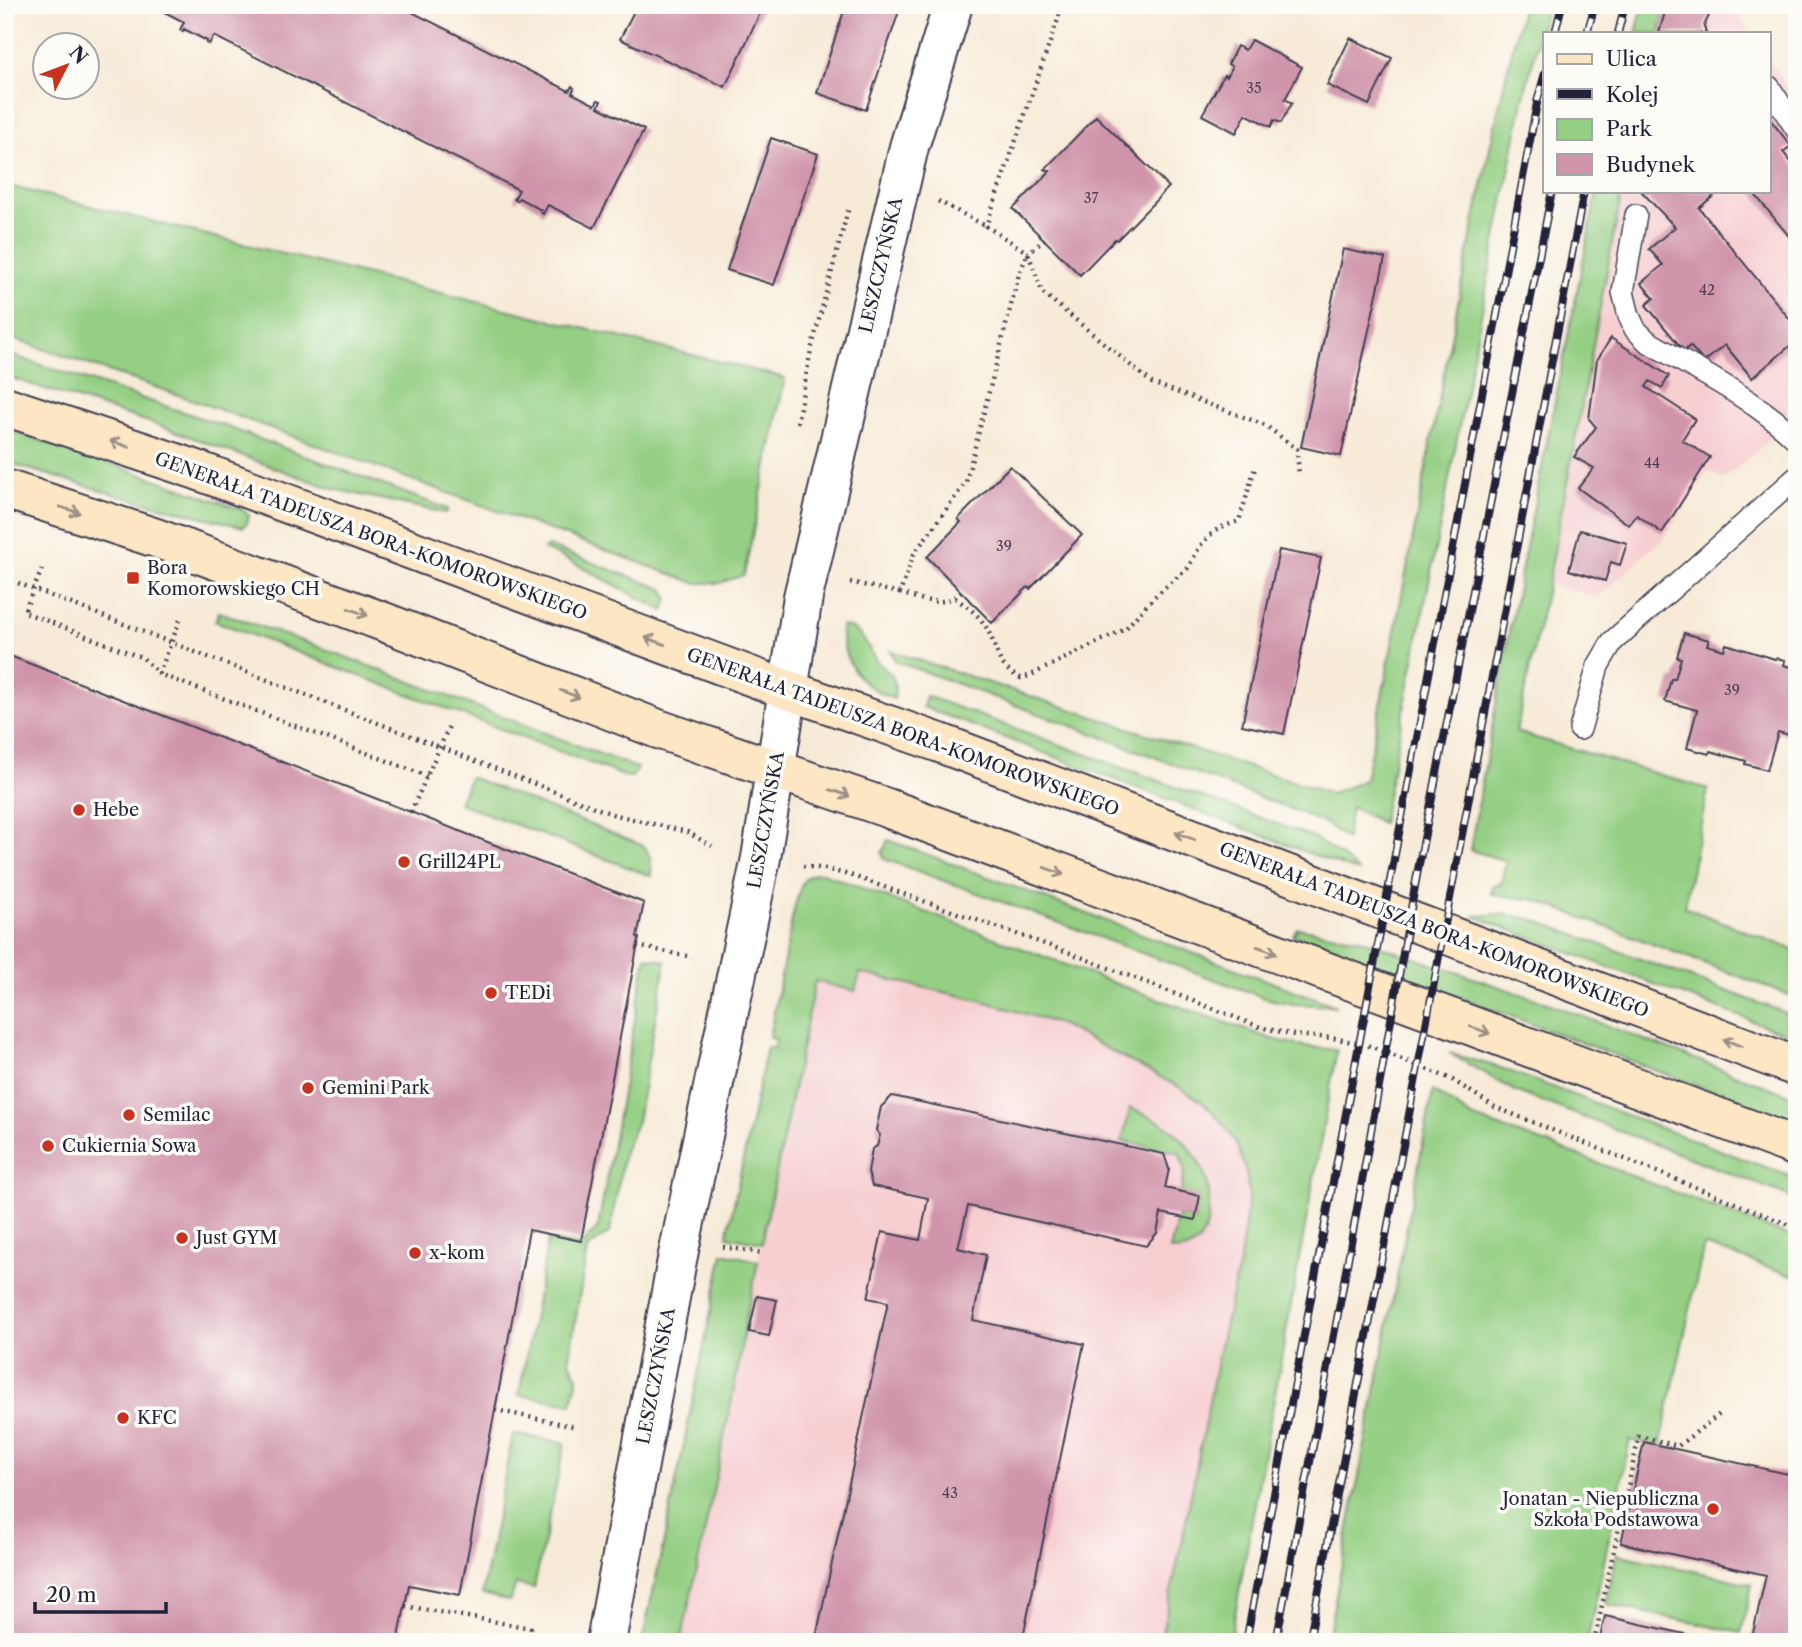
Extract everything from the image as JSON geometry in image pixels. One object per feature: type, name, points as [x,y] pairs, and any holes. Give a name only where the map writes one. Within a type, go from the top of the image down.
[{"type":"main road","name":"GENERAŁA TADEUSZA BORA-KOMOROWSKIEGO","points":[[5,406],[194,468],[788,690],[940,743],[1797,1067]]},
{"type":"main road","points":[[5,489],[168,542],[384,622],[658,729],[887,808],[1797,1147]]},
{"type":"street","name":"LESZCZYŃSKA","points":[[606,1642],[677,1260],[761,859],[803,597],[909,147],[953,5]]},
{"type":"lane","points":[[1770,89],[1797,130]]},
{"type":"lane","points":[[1636,215],[1623,292],[1635,328],[1647,341],[1742,397],[1797,440]]},
{"type":"lane","points":[[1580,729],[1598,666],[1612,642],[1797,477]]},
{"type":"path","points":[[986,226],[1063,5]]},
{"type":"path","points":[[936,200],[986,226],[1028,253],[1042,292],[1152,383],[1265,425],[1297,449],[1299,476]]},
{"type":"path","points":[[900,593],[914,554],[966,482],[1019,274],[1028,253],[1045,239]]},
{"type":"path","points":[[955,598],[985,625],[1003,667],[1021,678],[1028,676],[1125,629],[1154,597],[1188,568],[1208,537],[1219,528],[1240,522],[1255,468]]},
{"type":"path","points":[[42,569],[24,612],[143,658],[159,674],[427,776]]},
{"type":"path","points":[[5,578],[612,814],[687,832],[712,846]]},
{"type":"path","points":[[850,582],[932,603],[955,598],[961,592]]},
{"type":"path","points":[[159,674],[180,620]]},
{"type":"path","points":[[411,812],[450,724]]},
{"type":"path","points":[[799,866],[853,876],[1073,954],[1260,1027],[1294,1035],[1333,1038],[1367,1045],[1429,1068],[1495,1107],[1797,1228]]},
{"type":"path","points":[[637,946],[692,957]]},
{"type":"path","points":[[719,1246],[763,1253]]},
{"type":"path","points":[[495,1410],[576,1427]]},
{"type":"path","points":[[1594,1642],[1639,1436],[1678,1446],[1721,1413]]},
{"type":"path","points":[[405,1606],[531,1628],[525,1642]]},
{"type":"shaded area","points":[[1667,5],[1732,5],[1750,32],[1659,32]]},
{"type":"shaded area","points":[[1770,61],[1797,101],[1797,416],[1723,480],[1708,471],[1666,536],[1598,597],[1548,583],[1622,192],[1770,192]]},
{"type":"shaded area","points":[[853,934],[1291,1104],[1190,1642],[671,1642],[762,1243],[815,981]]},
{"type":"green space","points":[[1523,5],[1547,5],[1523,100],[1382,823],[1351,807],[1346,839],[1326,824],[1301,813],[895,661],[891,651],[1332,794],[1365,780],[1479,198]]},
{"type":"green space","points":[[1643,5],[1667,5],[1659,32],[1636,32]]},
{"type":"green space","points":[[5,185],[785,378],[744,575],[720,583],[695,583],[196,401],[5,336]]},
{"type":"green space","points":[[1597,192],[1622,192],[1548,583],[1516,732],[1708,789],[1684,907],[1797,951],[1797,998],[1535,900],[1491,894],[1493,885],[1501,884],[1506,861],[1470,850],[1510,627]]},
{"type":"green space","points":[[5,353],[222,425],[448,509],[446,513],[333,489],[155,424],[5,376]]},
{"type":"green space","points":[[5,429],[243,510],[249,515],[247,523],[243,527],[124,497],[5,462]]},
{"type":"green space","points":[[548,546],[663,589],[668,597],[664,611],[544,549]]},
{"type":"green space","points":[[219,612],[322,648],[637,768],[635,774],[631,777],[624,776],[215,621]]},
{"type":"green space","points":[[841,626],[858,633],[878,662],[892,676],[895,684],[894,699],[871,687],[855,672],[845,652]]},
{"type":"green space","points":[[926,696],[1310,836],[1359,872],[923,707]]},
{"type":"green space","points":[[470,777],[644,846],[650,860],[651,876],[459,803]]},
{"type":"green space","points":[[888,840],[1336,1006],[1294,1004],[1268,999],[884,859],[882,853]]},
{"type":"green space","points":[[815,873],[822,873],[1130,989],[1272,1039],[1337,1050],[1230,1642],[1160,1642],[1220,1345],[1240,1260],[1249,1195],[1246,1171],[1237,1145],[1223,1123],[1204,1103],[1062,1025],[983,1001],[860,973],[855,991],[815,981],[762,1243],[727,1236],[767,1047],[774,1048],[776,1039],[769,1038],[794,909],[802,883]]},
{"type":"green space","points":[[1502,914],[1532,919],[1797,1017],[1797,1038],[1473,916]]},
{"type":"green space","points":[[1297,928],[1359,939],[1550,1004],[1797,1098],[1797,1123],[1293,935]]},
{"type":"green space","points":[[646,957],[666,961],[637,1121],[624,1151],[610,1232],[587,1249],[569,1360],[578,1377],[572,1404],[519,1395],[548,1240],[581,1246],[598,1228]]},
{"type":"green space","points":[[1449,1053],[1501,1068],[1797,1179],[1797,1199],[1515,1091]]},
{"type":"green space","points":[[1433,1091],[1474,1118],[1797,1239],[1797,1277],[1704,1245],[1660,1446],[1630,1440],[1587,1642],[1327,1642]]},
{"type":"green space","points":[[1130,1108],[1158,1121],[1182,1139],[1203,1171],[1209,1192],[1209,1212],[1205,1231],[1190,1248],[1170,1250],[1178,1216],[1195,1220],[1181,1192],[1185,1169],[1179,1153],[1122,1141]]},
{"type":"green space","points":[[723,1253],[758,1261],[710,1506],[681,1642],[642,1642],[664,1541]]},
{"type":"green space","points":[[513,1434],[565,1443],[534,1588],[516,1584],[510,1601],[482,1594]]},
{"type":"green space","points":[[1617,1554],[1752,1584],[1741,1633],[1606,1604]]},
{"type":"building","points":[[151,5],[398,5],[569,91],[572,86],[572,93],[595,105],[598,100],[601,101],[598,107],[644,130],[594,228],[548,205],[543,214],[541,210],[519,198],[517,201],[514,199],[519,190],[214,36],[209,44],[184,29],[183,32],[180,30],[184,22]]},
{"type":"building","points":[[637,5],[764,5],[725,87],[620,39]]},
{"type":"building","points":[[846,5],[901,5],[866,110],[817,93]]},
{"type":"building","points":[[1667,5],[1714,5],[1704,26],[1706,32],[1659,32]]},
{"type":"building","points":[[1350,38],[1392,58],[1369,105],[1327,85]]},
{"type":"building","points":[[1251,40],[1302,67],[1285,99],[1292,103],[1281,123],[1274,120],[1271,127],[1246,114],[1236,133],[1202,115],[1224,75],[1227,77],[1232,67],[1228,64],[1237,46],[1245,50]]},
{"type":"building","points":[[1096,116],[1169,187],[1080,275],[1013,209],[1050,171],[1045,169]]},
{"type":"building","points":[[1770,119],[1791,146],[1783,152],[1797,169],[1797,246],[1753,192],[1770,192]]},
{"type":"building","points":[[771,138],[818,154],[774,285],[727,270]]},
{"type":"building","points":[[1642,192],[1716,194],[1699,208],[1797,328],[1797,340],[1752,378],[1725,345],[1704,362],[1690,346],[1684,351],[1646,305],[1654,298],[1641,283],[1663,265],[1649,249],[1675,227]]},
{"type":"building","points":[[1343,249],[1385,258],[1341,456],[1301,447]]},
{"type":"building","points":[[1611,338],[1669,376],[1662,388],[1650,381],[1646,387],[1695,419],[1682,440],[1710,457],[1662,533],[1637,515],[1629,525],[1578,488],[1594,468],[1574,457],[1596,427],[1589,419],[1597,360]]},
{"type":"building","points":[[1010,466],[1082,535],[1030,589],[1028,587],[992,623],[927,557],[961,522],[958,519]]},
{"type":"building","points":[[1580,530],[1627,543],[1620,565],[1611,562],[1605,581],[1569,570]]},
{"type":"building","points":[[1279,550],[1321,558],[1284,734],[1242,725]]},
{"type":"building","points":[[1684,633],[1709,640],[1707,645],[1724,650],[1726,644],[1785,660],[1784,665],[1797,669],[1797,737],[1778,732],[1767,770],[1710,751],[1709,754],[1687,748],[1697,710],[1665,701],[1681,658],[1677,657]]},
{"type":"building","name":"Gemini Park","points":[[5,654],[644,903],[581,1241],[529,1230],[460,1595],[409,1585],[398,1642],[5,1642]]},
{"type":"building","points":[[892,1096],[1164,1154],[1169,1169],[1165,1188],[1200,1196],[1195,1220],[1161,1213],[1157,1233],[1146,1246],[968,1206],[958,1248],[986,1255],[973,1320],[1084,1344],[1022,1642],[815,1642],[888,1302],[868,1298],[882,1232],[920,1240],[928,1198],[872,1186],[868,1172],[872,1149],[877,1146],[880,1135],[876,1130],[881,1107]]},
{"type":"building","points":[[757,1296],[777,1300],[769,1336],[749,1332]]},
{"type":"building","name":"Jonatan - Niepubliczna Szkoła Podstawowa","points":[[1644,1442],[1797,1476],[1797,1642],[1751,1642],[1766,1575],[1621,1543]]},
{"type":"building","points":[[1605,1616],[1716,1641],[1716,1642],[1599,1642]]},
{"type":"railway","points":[[1555,32],[1562,5]]},
{"type":"railway","points":[[1587,32],[1595,5]]},
{"type":"railway","points":[[1618,32],[1625,5]]},
{"type":"railway","points":[[1246,1642],[1543,80]]},
{"type":"railway","points":[[1276,1642],[1419,864],[1552,192]]},
{"type":"railway","points":[[1309,1642],[1584,192]]},
{"type":"place","name":"Bora Komorowskiego CH","points":[[133,578]]},
{"type":"place","name":"Hebe","points":[[79,810]]},
{"type":"place","name":"Grill24PL","points":[[404,862]]},
{"type":"place","name":"TEDi","points":[[491,993]]},
{"type":"place","name":"Gemini Park","points":[[308,1088]]},
{"type":"place","name":"Semilac","points":[[129,1115]]},
{"type":"place","name":"Cukiernia Sowa","points":[[48,1146]]},
{"type":"place","name":"Just GYM","points":[[182,1238]]},
{"type":"place","name":"x-kom","points":[[415,1253]]},
{"type":"place","name":"KFC","points":[[123,1418]]},
{"type":"place","name":"Jonatan - Niepubliczna Szkoła Podstawowa","points":[[1713,1509]]}]
